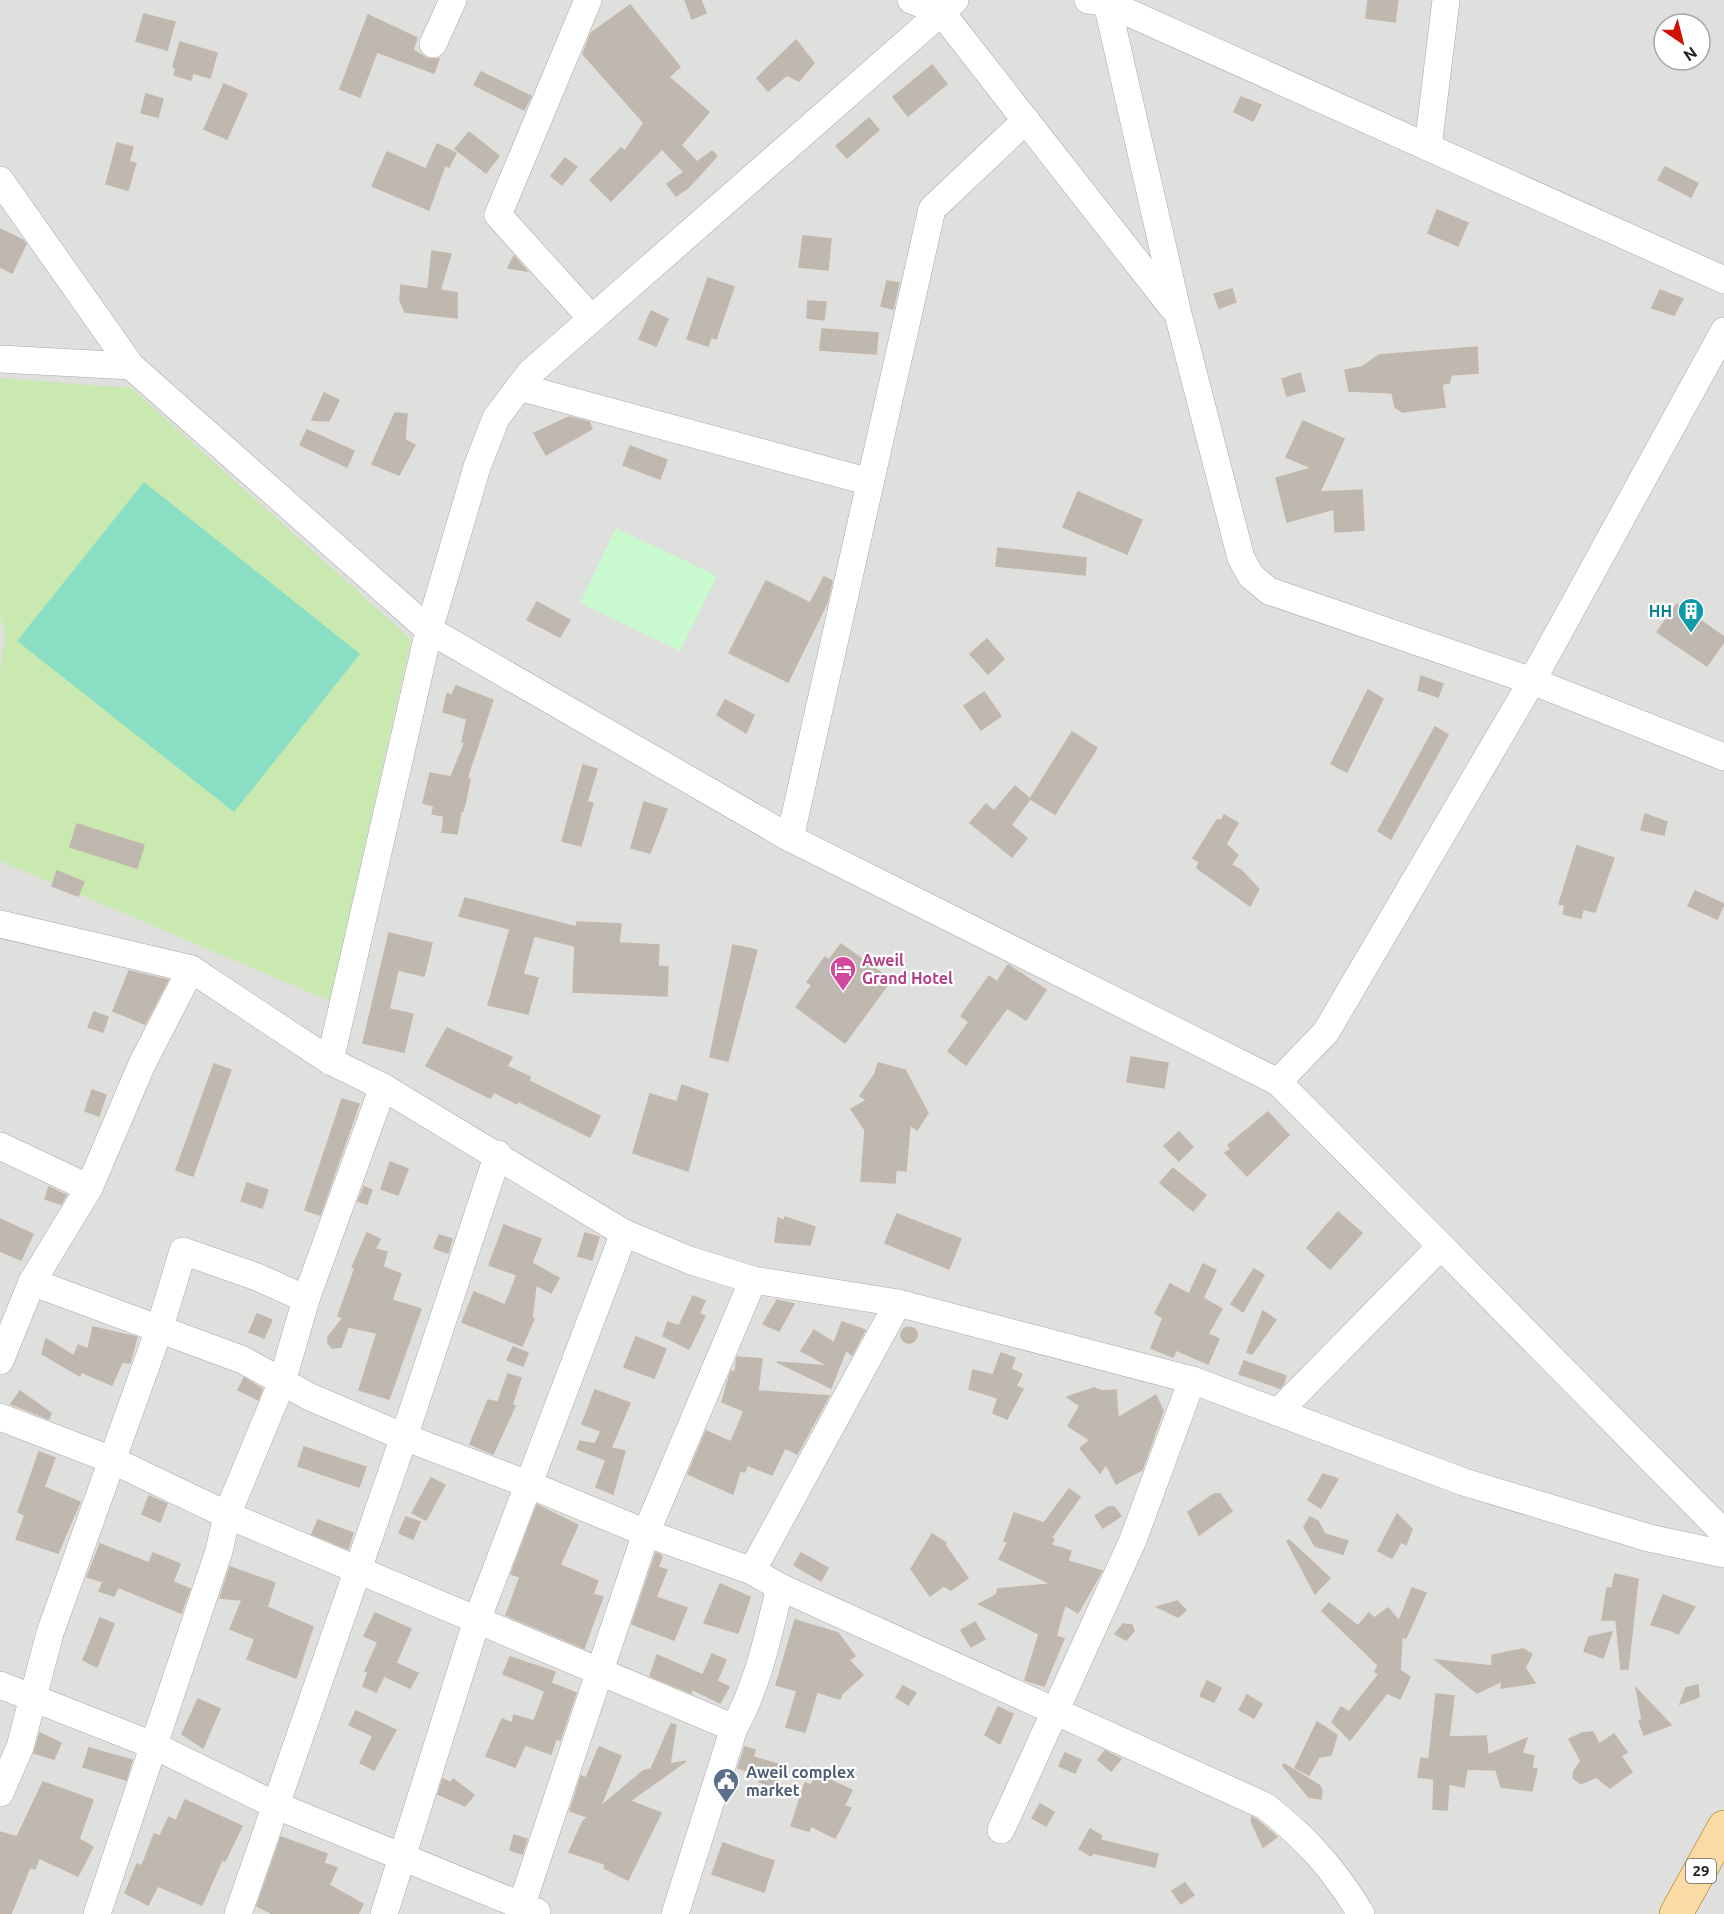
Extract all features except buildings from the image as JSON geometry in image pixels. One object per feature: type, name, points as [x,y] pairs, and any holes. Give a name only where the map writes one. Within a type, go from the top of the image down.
[{"type":"main road","name":"29","points":[[1676,1914],[1724,1827]]},
{"type":"street","points":[[433,44],[453,0]]},
{"type":"street","points":[[588,0],[498,215],[592,319]]},
{"type":"street","points":[[911,0],[948,6],[1026,120],[1178,314]]},
{"type":"street","points":[[1428,147],[1446,0]]},
{"type":"street","points":[[1097,2],[1724,280]]},
{"type":"street","points":[[1097,2],[1241,558],[1251,576],[1269,591],[1532,681],[1724,757]]},
{"type":"street","points":[[330,1061],[429,630],[477,467],[496,418],[530,373],[948,6]]},
{"type":"street","points":[[790,838],[932,209],[1026,120]]},
{"type":"street","points":[[0,180],[130,366],[429,630],[790,838],[1278,1082],[1724,1533]]},
{"type":"street","points":[[1278,1082],[1326,1032],[1532,681],[1724,331]]},
{"type":"street","points":[[0,359],[130,366]]},
{"type":"street","points":[[519,387],[870,482]]},
{"type":"street","points":[[0,924],[191,969],[330,1061],[383,1087],[498,1154],[624,1233],[689,1260],[753,1280],[898,1303],[1192,1380],[1464,1482],[1649,1538],[1724,1554]]},
{"type":"street","points":[[0,1360],[32,1282],[89,1188],[142,1064],[191,969]]},
{"type":"street","points":[[97,1914],[219,1551],[227,1515],[282,1382],[306,1299],[383,1087]]},
{"type":"street","points":[[0,1146],[89,1188]]},
{"type":"street","points":[[238,1914],[404,1437],[498,1154]]},
{"type":"street","points":[[384,1914],[399,1873],[401,1855],[477,1620],[624,1233]]},
{"type":"street","points":[[1278,1412],[1441,1246]]},
{"type":"street","points":[[0,1793],[20,1747],[50,1633],[160,1327],[183,1251],[257,1277],[306,1299]]},
{"type":"street","points":[[0,1685],[155,1746],[275,1805],[401,1855],[529,1911],[598,1671],[646,1533],[753,1280]]},
{"type":"street","points":[[32,1282],[160,1327],[243,1360],[282,1382],[404,1437],[530,1485],[646,1533],[752,1571],[780,1587],[1055,1709],[1265,1806],[1301,1834],[1347,1891],[1361,1914]]},
{"type":"street","points":[[752,1571],[898,1303]]},
{"type":"street","points":[[1001,1830],[1133,1540],[1192,1380]]},
{"type":"street","points":[[0,1417],[112,1460],[227,1515],[734,1728]]},
{"type":"street","points":[[675,1914],[734,1728],[746,1706],[766,1647],[780,1587]]},
{"type":"shaded area","points":[[0,0],[1724,0],[1724,1914],[0,1914]]},
{"type":"green space","points":[[0,378],[131,388],[411,639],[330,1001],[0,861],[0,674],[5,634],[0,617]]},
{"type":"green space","points":[[144,482],[360,654],[234,812],[17,641]]},
{"type":"green space","points":[[616,528],[717,576],[680,651],[580,603]]},
{"type":"place","name":"HH","points":[[1691,634]]},
{"type":"place","name":"Aweil Grand Hotel","points":[[843,992]]},
{"type":"place","name":"Aweil complex market","points":[[726,1804]]}]
